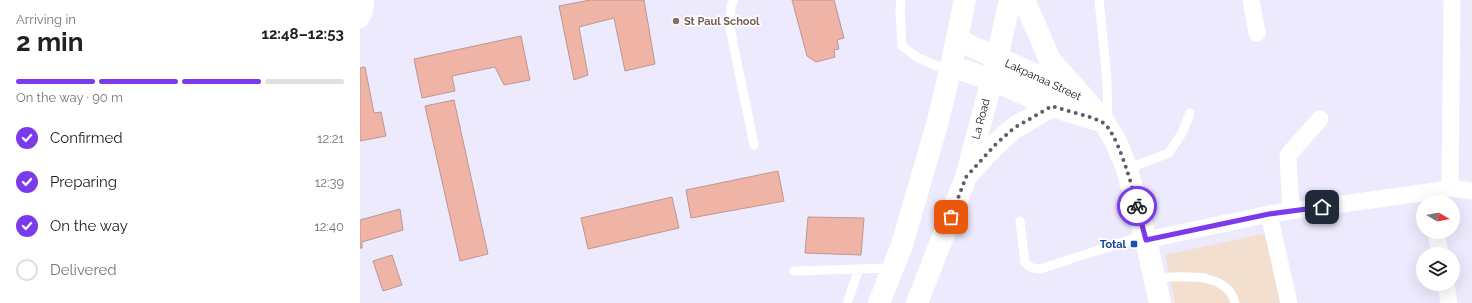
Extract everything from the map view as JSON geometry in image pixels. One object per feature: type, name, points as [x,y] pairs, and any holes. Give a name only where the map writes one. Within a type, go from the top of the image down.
[{"type":"main road","points":[[879,303],[902,245],[938,121],[951,69],[965,0]]},
{"type":"main road","name":"La Road","points":[[917,303],[966,177],[992,80],[1010,0]]},
{"type":"main road","points":[[1024,0],[1050,60],[1081,95]]},
{"type":"main road","name":"Lakpanaa Street","points":[[957,40],[1081,95],[1106,126]]},
{"type":"main road","name":"Lakpanaa Street","points":[[951,69],[992,80],[1052,106],[1106,126]]},
{"type":"main road","points":[[966,177],[995,145],[1014,128],[1052,106]]},
{"type":"main road","points":[[1106,126],[1116,142],[1127,169],[1146,238],[1160,303]]},
{"type":"street","points":[[360,20],[363,16],[366,4],[365,0]]},
{"type":"street","points":[[1251,0],[1257,33]]},
{"type":"street","points":[[1450,188],[1452,0]]},
{"type":"street","points":[[1291,211],[1289,154],[1320,119]]},
{"type":"street","points":[[1434,195],[1450,188],[1472,191]]},
{"type":"street","points":[[1146,238],[1269,214],[1416,198]]},
{"type":"street","points":[[1269,214],[1289,303]]},
{"type":"street","points":[[1447,291],[1449,303]]},
{"type":"lane","points":[[734,0],[731,6],[730,28],[754,145]]},
{"type":"lane","points":[[901,0],[900,10],[902,46],[918,58],[951,69]]},
{"type":"lane","points":[[1099,0],[1107,81],[1106,126]]},
{"type":"lane","points":[[1127,169],[1168,153],[1182,133],[1190,113]]},
{"type":"lane","points":[[1020,222],[1025,263],[1032,268],[1040,269],[1146,238]]},
{"type":"lane","points":[[794,271],[892,268]]},
{"type":"lane","points":[[847,303],[859,269]]},
{"type":"lane","points":[[1154,278],[1194,276],[1211,279],[1229,291],[1235,303]]},
{"type":"shaded area","points":[[1267,233],[1281,303],[1175,303],[1165,255]]},
{"type":"building","points":[[590,0],[644,0],[655,64],[625,71],[614,18],[579,27],[588,75],[574,80],[559,6]]},
{"type":"building","points":[[792,0],[834,0],[844,38],[837,40],[839,49],[834,50],[835,57],[816,62],[807,56]]},
{"type":"building","points":[[521,36],[530,80],[504,85],[495,67],[452,76],[455,91],[422,98],[414,59]]},
{"type":"building","points":[[365,67],[374,113],[381,112],[386,136],[360,141],[360,68]]},
{"type":"building","points":[[454,100],[488,254],[460,261],[425,106]]},
{"type":"building","points":[[778,171],[784,201],[691,218],[686,190]]},
{"type":"building","points":[[672,197],[679,228],[588,249],[581,218]]},
{"type":"building","points":[[400,209],[403,230],[362,242],[362,248],[360,248],[360,220]]},
{"type":"building","points":[[808,217],[864,218],[861,255],[805,253]]},
{"type":"building","points":[[392,255],[402,285],[383,291],[373,261]]},
{"type":"way so far","points":[[951,217],[966,177],[995,145],[1014,128],[1052,106],[1104,122],[1116,142],[1127,169],[1137,206]]},
{"type":"place","name":"St Paul School","points":[[676,21]]},
{"type":"place","name":"Total","points":[[1134,244]]},
{"type":"route","points":[[1137,206],[1146,240],[1269,214],[1322,207]]}]
